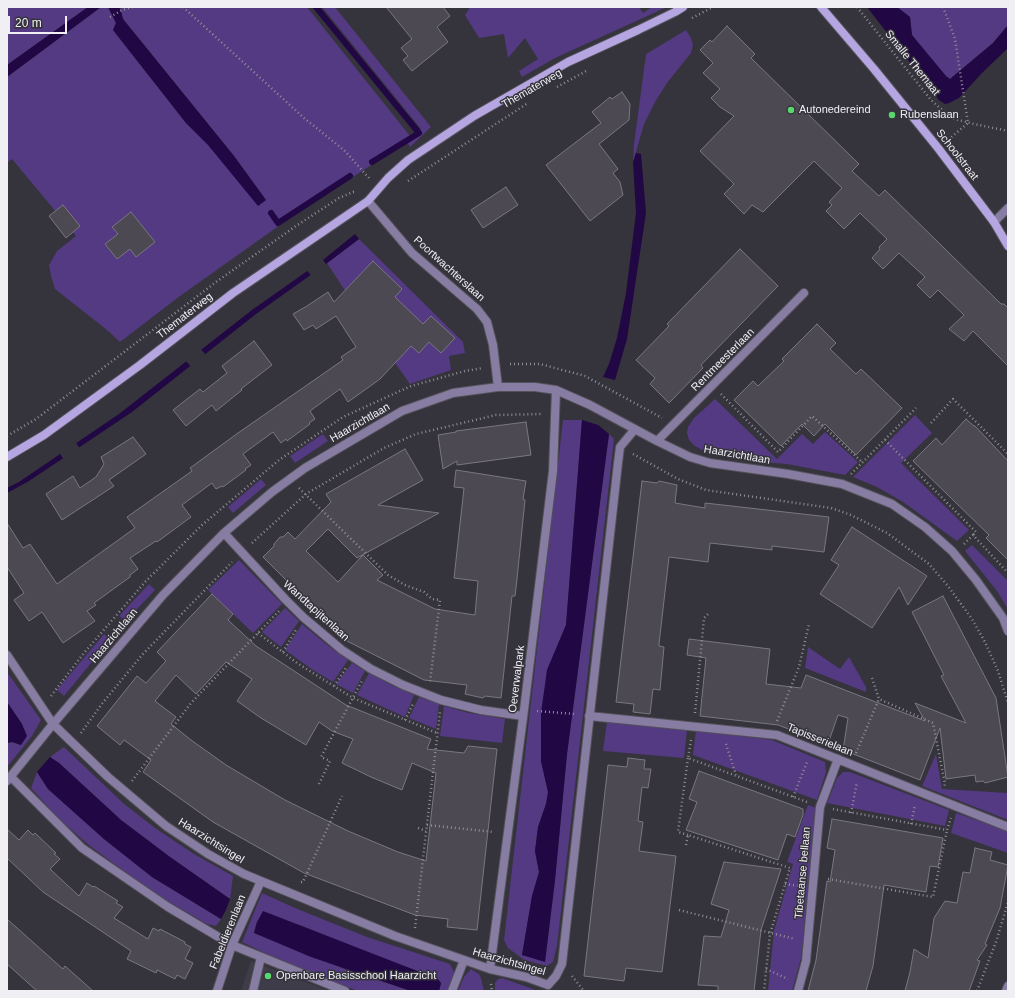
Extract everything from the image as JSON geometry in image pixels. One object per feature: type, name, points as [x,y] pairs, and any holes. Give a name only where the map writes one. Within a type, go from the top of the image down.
[{"type":"street","name":"Thematerweg","points":[[7,457],[44,435],[140,365],[233,293],[368,200],[388,178],[408,160],[474,116],[568,62],[644,27],[683,7]]},
{"type":"street","name":"Schoolstraat","points":[[821,7],[938,148],[994,222],[1008,246]]},
{"type":"street","name":"Poortwachterslaan","points":[[368,200],[412,252],[477,309],[487,322],[493,345],[498,387]]},
{"type":"street","points":[[994,222],[1008,208]]},
{"type":"street","name":"Rentmeesterlaan","points":[[657,441],[804,294]]},
{"type":"street","name":"Haarzichtlaan","points":[[9,779],[53,724],[163,595],[224,533],[305,468],[402,411],[453,393],[498,387],[535,386],[556,390],[590,405],[690,457],[710,463],[788,474],[842,484],[892,504],[925,527],[954,554],[976,580],[1003,618],[1008,631]]},
{"type":"street","name":"Oeverwalpark","points":[[490,969],[524,713],[553,472],[556,390]]},
{"type":"street","points":[[550,988],[562,964],[620,447],[635,429]]},
{"type":"street","name":"Wandtapijtenlaan","points":[[224,533],[241,553],[304,617],[342,650],[369,668],[403,685],[441,700],[481,710],[524,713]]},
{"type":"street","name":"Haarzichtsingel","points":[[7,655],[53,724],[125,791],[166,826],[208,854],[261,882],[414,942],[490,969],[526,977],[550,988]]},
{"type":"street","name":"Tapisserielaan","points":[[589,716],[777,735],[1008,827]]},
{"type":"street","name":"Tibetaanse bellaan","points":[[799,988],[806,961],[820,807],[838,759]]},
{"type":"street","points":[[9,779],[82,848],[168,907],[232,945],[345,991]]},
{"type":"street","name":"Fabeldierenlaan","points":[[217,991],[232,945],[261,882]]},
{"type":"street","points":[[253,991],[261,957]]},
{"type":"street","name":"Haarzichtsingel","points":[[452,991],[464,960]]},
{"type":"street","points":[[1006,991],[1008,986]]},
{"type":"path","points":[[110,17],[122,10],[133,7]]},
{"type":"path","points":[[183,7],[304,118],[344,150],[367,176],[376,191]]},
{"type":"path","points":[[687,21],[713,7]]},
{"type":"path","name":"Smalle Themaat","points":[[857,7],[931,100],[951,118],[1008,131]]},
{"type":"path","points":[[943,7],[955,39],[968,123],[944,143]]},
{"type":"path","name":"Thematerweg","points":[[550,90],[590,69]]},
{"type":"path","name":"Thematerweg","points":[[408,181],[530,102]]},
{"type":"path","name":"Thematerweg","points":[[7,436],[36,419],[216,282],[296,226],[339,198],[353,192],[376,191]]},
{"type":"path","points":[[42,707],[84,653],[145,582],[202,525],[279,460],[343,418],[412,386],[465,371],[508,364],[540,364],[585,376],[647,408],[674,424]]},
{"type":"path","points":[[712,386],[778,452],[812,416],[862,462]]},
{"type":"path","points":[[931,423],[953,399],[1008,454]]},
{"type":"path","points":[[842,484],[916,408]]},
{"type":"path","points":[[73,743],[101,705],[142,655],[241,553],[306,494],[384,448],[416,434],[496,415],[555,413]]},
{"type":"path","points":[[885,440],[976,532],[954,554]]},
{"type":"path","points":[[620,447],[678,479],[706,490],[831,508],[851,515],[887,533],[929,564],[968,613],[985,642],[998,670],[1008,703]]},
{"type":"path","points":[[290,479],[388,575],[405,585],[424,592],[432,599],[440,600],[429,695]]},
{"type":"path","points":[[973,536],[1008,573]]},
{"type":"path","points":[[125,791],[191,703],[288,602]]},
{"type":"path","points":[[693,726],[704,618],[709,613]]},
{"type":"path","points":[[283,652],[304,617]]},
{"type":"path","points":[[772,735],[799,667],[809,624]]},
{"type":"path","points":[[258,633],[297,663],[353,698],[438,733]]},
{"type":"path","points":[[334,686],[353,657]]},
{"type":"path","points":[[319,784],[330,761],[321,756],[369,668]]},
{"type":"path","points":[[851,813],[856,766],[879,699],[872,678]]},
{"type":"path","points":[[405,720],[419,691]]},
{"type":"path","points":[[879,699],[933,723],[945,784],[939,800]]},
{"type":"path","points":[[414,942],[441,700]]},
{"type":"path","points":[[524,713],[589,716]]},
{"type":"path","points":[[721,729],[736,776]]},
{"type":"path","points":[[793,797],[812,749]]},
{"type":"path","points":[[688,758],[678,832],[790,868],[770,934],[764,991]]},
{"type":"path","points":[[911,824],[917,791]]},
{"type":"path","points":[[296,880],[303,882],[342,796]]},
{"type":"path","points":[[427,825],[508,834]]},
{"type":"path","points":[[418,828],[426,831]]},
{"type":"path","points":[[813,876],[933,897],[947,830]]},
{"type":"path","points":[[686,844],[688,835]]},
{"type":"path","points":[[977,991],[996,942],[1008,902]]},
{"type":"path","points":[[679,910],[770,934],[808,942]]},
{"type":"path","points":[[766,970],[799,988]]},
{"type":"path","points":[[558,971],[573,976],[584,991]]},
{"type":"shaded area","points":[[7,7],[88,7],[7,65]]},
{"type":"shaded area","points":[[88,7],[101,7],[7,77],[7,65]]},
{"type":"shaded area","points":[[101,7],[108,7],[116,23],[113,30],[186,123],[266,200],[234,156],[123,19],[120,7],[307,7],[410,136],[421,129],[322,7],[335,7],[431,127],[410,147],[407,142],[297,213],[180,296],[120,342],[55,289],[49,265],[57,251],[76,236],[12,159],[7,163],[7,77]]},
{"type":"shaded area","points":[[108,7],[120,7],[123,19],[234,156],[266,200],[258,206],[208,145],[186,123],[113,30],[116,23]]},
{"type":"shaded area","points":[[470,7],[639,7],[643,13],[652,7],[667,7],[555,58],[522,77],[519,71],[538,59],[525,38],[508,58],[504,34],[479,38],[465,15]]},
{"type":"shaded area","points":[[867,7],[897,7],[910,17],[912,35],[950,79],[993,43],[1008,25],[1008,48],[959,98],[945,104],[939,100]]},
{"type":"shaded area","points":[[897,7],[1008,7],[1008,25],[993,43],[950,79],[946,77],[912,35],[910,17]]},
{"type":"shaded area","points":[[686,30],[693,45],[691,53],[667,83],[655,102],[644,124],[633,162],[646,54]]},
{"type":"shaded area","points":[[636,153],[641,154],[646,213],[627,339],[615,380],[603,377],[609,364],[617,338],[626,293],[636,213],[633,162]]},
{"type":"shaded area","points":[[355,234],[359,239],[256,314],[132,412],[29,481],[7,493],[7,488],[19,482],[119,414],[252,310],[323,260]]},
{"type":"shaded area","points":[[359,239],[463,342],[465,353],[449,356],[451,370],[410,384],[359,312],[327,263]]},
{"type":"shaded area","points":[[715,399],[777,459],[802,434],[813,444],[825,432],[858,462],[845,475],[787,464],[728,458],[706,452],[695,446],[689,440],[687,433],[688,427],[694,418]]},
{"type":"shaded area","points":[[915,415],[932,433],[901,463],[969,530],[957,541],[903,502],[877,487],[853,477]]},
{"type":"shaded area","points":[[563,420],[582,420],[566,625],[547,670],[541,761],[548,792],[546,804],[538,827],[535,851],[539,872],[532,896],[522,955],[545,961],[555,880],[567,754],[609,434],[614,439],[557,946],[553,962],[547,966],[524,960],[508,948],[504,940]]},
{"type":"shaded area","points":[[582,420],[598,425],[609,434],[567,754],[555,880],[545,962],[522,955],[532,896],[539,872],[535,851],[538,827],[546,804],[548,792],[541,761],[541,713],[547,670],[566,625]]},
{"type":"shaded area","points":[[323,434],[328,441],[295,463],[290,456]]},
{"type":"shaded area","points":[[261,479],[266,485],[233,513],[228,507]]},
{"type":"shaded area","points":[[972,545],[1008,581],[1008,609],[997,591],[965,551]]},
{"type":"shaded area","points":[[239,560],[282,604],[253,633],[208,590]]},
{"type":"shaded area","points":[[149,584],[155,590],[126,621],[119,616]]},
{"type":"shaded area","points":[[285,608],[299,621],[281,647],[262,632]]},
{"type":"shaded area","points":[[302,624],[348,660],[333,682],[285,650]]},
{"type":"shaded area","points":[[104,634],[110,640],[64,696],[57,690]]},
{"type":"shaded area","points":[[808,647],[840,669],[849,657],[866,687],[866,692],[805,668]]},
{"type":"shaded area","points":[[352,663],[365,671],[353,693],[336,684]]},
{"type":"shaded area","points":[[7,672],[41,720],[32,736],[7,767],[7,743],[12,742],[21,745],[22,724],[7,702]]},
{"type":"shaded area","points":[[369,673],[414,695],[405,717],[357,695]]},
{"type":"shaded area","points":[[419,697],[439,704],[436,729],[409,718]]},
{"type":"shaded area","points":[[7,702],[22,724],[27,736],[21,745],[12,742],[7,743]]},
{"type":"shaded area","points":[[444,706],[469,713],[505,719],[502,743],[440,736]]},
{"type":"shaded area","points":[[607,722],[687,730],[684,758],[603,751]]},
{"type":"shaded area","points":[[696,730],[772,740],[825,762],[826,772],[817,800],[693,755]]},
{"type":"shaded area","points":[[64,747],[123,803],[155,828],[194,854],[233,876],[230,899],[170,857],[121,820],[59,763],[50,757]]},
{"type":"shaded area","points":[[936,754],[942,789],[1008,793],[1008,820],[922,786]]},
{"type":"shaded area","points":[[50,757],[59,763],[121,820],[170,857],[230,899],[221,919],[152,877],[104,839],[48,789],[37,772]]},
{"type":"shaded area","points":[[37,772],[48,789],[104,839],[152,877],[221,919],[216,926],[207,924],[169,902],[90,846],[59,819],[31,788]]},
{"type":"shaded area","points":[[843,772],[850,772],[949,810],[945,826],[827,803],[837,778]]},
{"type":"shaded area","points":[[808,805],[816,808],[801,958],[792,991],[768,991],[774,931],[793,864],[787,862]]},
{"type":"shaded area","points":[[956,813],[1008,831],[1008,853],[951,833]]},
{"type":"shaded area","points":[[262,893],[367,937],[450,964],[455,974],[448,991],[439,991],[441,983],[300,925],[257,922],[254,932],[347,970],[411,991],[358,991],[292,966],[242,942]]},
{"type":"shaded area","points":[[263,911],[438,979],[441,983],[439,991],[411,991],[311,957],[254,933],[257,922]]},
{"type":"shaded area","name":"Openbare Basisschool Haarzicht","points":[[251,961],[329,991],[241,991]]},
{"type":"shaded area","points":[[471,969],[479,974],[484,991],[458,991],[464,977]]},
{"type":"shaded area","points":[[502,978],[536,991],[495,991],[495,983],[498,979]]},
{"type":"pier","points":[[322,258],[327,266],[312,277],[306,269]]},
{"type":"pier","points":[[200,348],[206,355],[191,367],[185,360]]},
{"type":"pier","points":[[75,441],[80,449],[64,460],[59,452]]},
{"type":"building","points":[[386,7],[443,7],[450,16],[437,27],[448,42],[412,71],[403,60],[408,56],[401,48],[412,39]]},
{"type":"building","points":[[727,26],[755,54],[751,58],[859,164],[852,171],[879,196],[885,190],[1001,304],[1004,304],[1008,308],[1008,366],[973,331],[964,341],[949,329],[964,315],[938,290],[930,298],[917,285],[925,277],[899,253],[883,269],[872,258],[880,249],[879,247],[887,239],[860,213],[844,229],[826,211],[832,205],[829,202],[842,188],[814,161],[763,212],[752,205],[744,214],[724,194],[734,184],[700,151],[734,116],[720,107],[711,98],[720,89],[703,73],[713,63],[700,50],[710,40],[712,42]]},
{"type":"building","points":[[622,92],[630,104],[629,120],[599,144],[618,169],[613,173],[620,182],[623,195],[590,221],[546,165],[601,123],[592,112],[610,97],[612,99]]},
{"type":"building","points":[[506,187],[518,205],[483,228],[471,210]]},
{"type":"building","points":[[63,205],[80,226],[66,238],[49,216]]},
{"type":"building","points":[[131,212],[155,242],[136,257],[130,249],[117,259],[105,244],[118,234],[112,227]]},
{"type":"building","points":[[740,249],[778,286],[701,365],[703,368],[669,403],[650,384],[655,378],[636,360],[669,326],[667,324]]},
{"type":"building","points":[[373,261],[402,289],[395,297],[423,324],[431,316],[455,338],[441,353],[429,342],[419,353],[411,346],[380,379],[348,402],[340,389],[310,411],[315,419],[287,441],[286,439],[281,443],[273,432],[243,454],[251,465],[223,487],[222,486],[216,489],[212,483],[182,505],[191,517],[157,542],[156,541],[130,558],[138,569],[130,575],[130,577],[94,603],[96,605],[87,611],[95,621],[63,643],[42,612],[29,621],[14,600],[24,593],[7,567],[7,523],[23,548],[30,544],[57,584],[135,528],[127,517],[192,471],[190,468],[238,433],[343,360],[341,357],[356,347],[336,316],[316,329],[313,325],[304,330],[293,314],[328,292],[334,302]]},
{"type":"building","points":[[817,324],[836,343],[830,349],[856,374],[861,369],[902,408],[856,455],[825,424],[814,436],[802,424],[781,446],[734,400],[753,381],[758,386],[784,361],[782,359]]},
{"type":"building","points":[[254,341],[272,365],[216,411],[212,405],[186,426],[173,410],[200,389],[203,392],[227,373],[222,366]]},
{"type":"building","points":[[966,419],[975,426],[1008,461],[1008,560],[986,538],[989,535],[913,461],[936,438],[942,445]]},
{"type":"building","points":[[526,422],[531,455],[457,465],[457,461],[443,469],[438,435],[456,431]]},
{"type":"building","points":[[133,437],[146,454],[109,480],[114,486],[62,520],[46,494],[73,476],[80,488],[96,477],[104,464],[101,457]]},
{"type":"building","points":[[405,449],[423,480],[378,505],[439,513],[357,558],[328,529],[306,551],[338,582],[363,555],[383,575],[377,580],[435,609],[475,615],[478,581],[454,578],[464,488],[454,487],[456,470],[526,481],[523,499],[525,500],[517,579],[515,596],[512,596],[501,698],[485,696],[483,698],[465,694],[467,685],[424,680],[347,641],[263,557],[274,546],[280,537],[283,537],[288,532],[295,539],[331,502],[326,494]]},
{"type":"building","points":[[642,481],[657,483],[659,481],[677,485],[675,503],[705,508],[705,503],[829,517],[824,552],[772,546],[772,550],[710,543],[708,562],[669,557],[659,644],[659,646],[664,647],[660,690],[653,689],[650,714],[633,712],[634,704],[616,702]]},
{"type":"building","points":[[852,527],[927,576],[908,605],[899,587],[872,628],[820,594],[839,565],[831,560]]},
{"type":"building","points":[[212,594],[233,614],[228,620],[256,646],[346,705],[431,739],[427,749],[464,753],[468,746],[497,749],[477,930],[447,927],[448,919],[415,915],[304,873],[213,822],[143,772],[151,760],[124,740],[120,745],[97,726],[137,676],[146,683],[166,661],[157,652]],"holes":[[[226,662],[252,679],[237,701],[261,718],[306,745],[319,722],[332,731],[353,739],[342,763],[371,777],[402,790],[412,763],[436,773],[426,861],[398,852],[348,831],[285,800],[226,765],[191,740],[171,724],[176,717],[155,701],[176,675],[196,694]]]},
{"type":"building","points":[[943,596],[996,698],[1008,777],[985,783],[983,781],[976,782],[975,775],[946,779],[940,728],[920,780],[843,750],[848,718],[838,715],[828,744],[778,725],[700,716],[706,658],[687,655],[689,639],[770,649],[766,684],[801,688],[806,675],[925,721],[915,703],[966,723],[941,676],[944,675],[912,612]]},
{"type":"building","points":[[628,758],[645,760],[644,769],[651,769],[648,788],[642,787],[638,821],[643,822],[639,851],[676,856],[662,972],[626,968],[624,981],[584,976],[608,765],[627,767]]},
{"type":"building","points":[[699,771],[803,809],[803,815],[795,837],[787,834],[778,860],[686,830],[697,802],[689,799]]},
{"type":"building","points":[[832,819],[943,838],[938,867],[930,866],[926,892],[884,885],[873,966],[866,991],[808,991],[816,960],[827,881],[830,882],[835,850],[827,848]]},
{"type":"building","points":[[7,829],[19,840],[28,830],[33,835],[35,833],[56,853],[54,854],[60,859],[50,869],[79,896],[87,883],[93,887],[94,886],[118,901],[116,903],[123,907],[114,918],[148,939],[153,928],[159,931],[160,929],[185,942],[185,944],[191,947],[185,959],[193,963],[185,979],[177,975],[175,979],[157,970],[156,973],[127,959],[131,951],[43,892],[7,858]]},
{"type":"building","points":[[975,848],[992,852],[990,860],[1008,865],[1000,908],[985,944],[987,945],[977,960],[980,961],[969,991],[905,991],[914,949],[928,958],[934,918],[945,901],[957,903],[963,872],[970,873]]},
{"type":"building","points":[[724,862],[781,869],[761,930],[754,991],[718,991],[718,986],[698,985],[704,936],[721,937],[729,910],[711,904]]},
{"type":"building","points":[[7,919],[63,969],[65,966],[93,991],[37,991],[7,964]]},
{"type":"waterway","points":[[316,7],[419,133],[372,162]]},
{"type":"waterway","points":[[271,213],[278,223],[350,176]]},
{"type":"place","name":"Autonedereind","points":[[791,110]]},
{"type":"place","name":"Rubenslaan","points":[[892,115]]},
{"type":"place","name":"Openbare Basisschool Haarzicht","points":[[268,976]]}]
